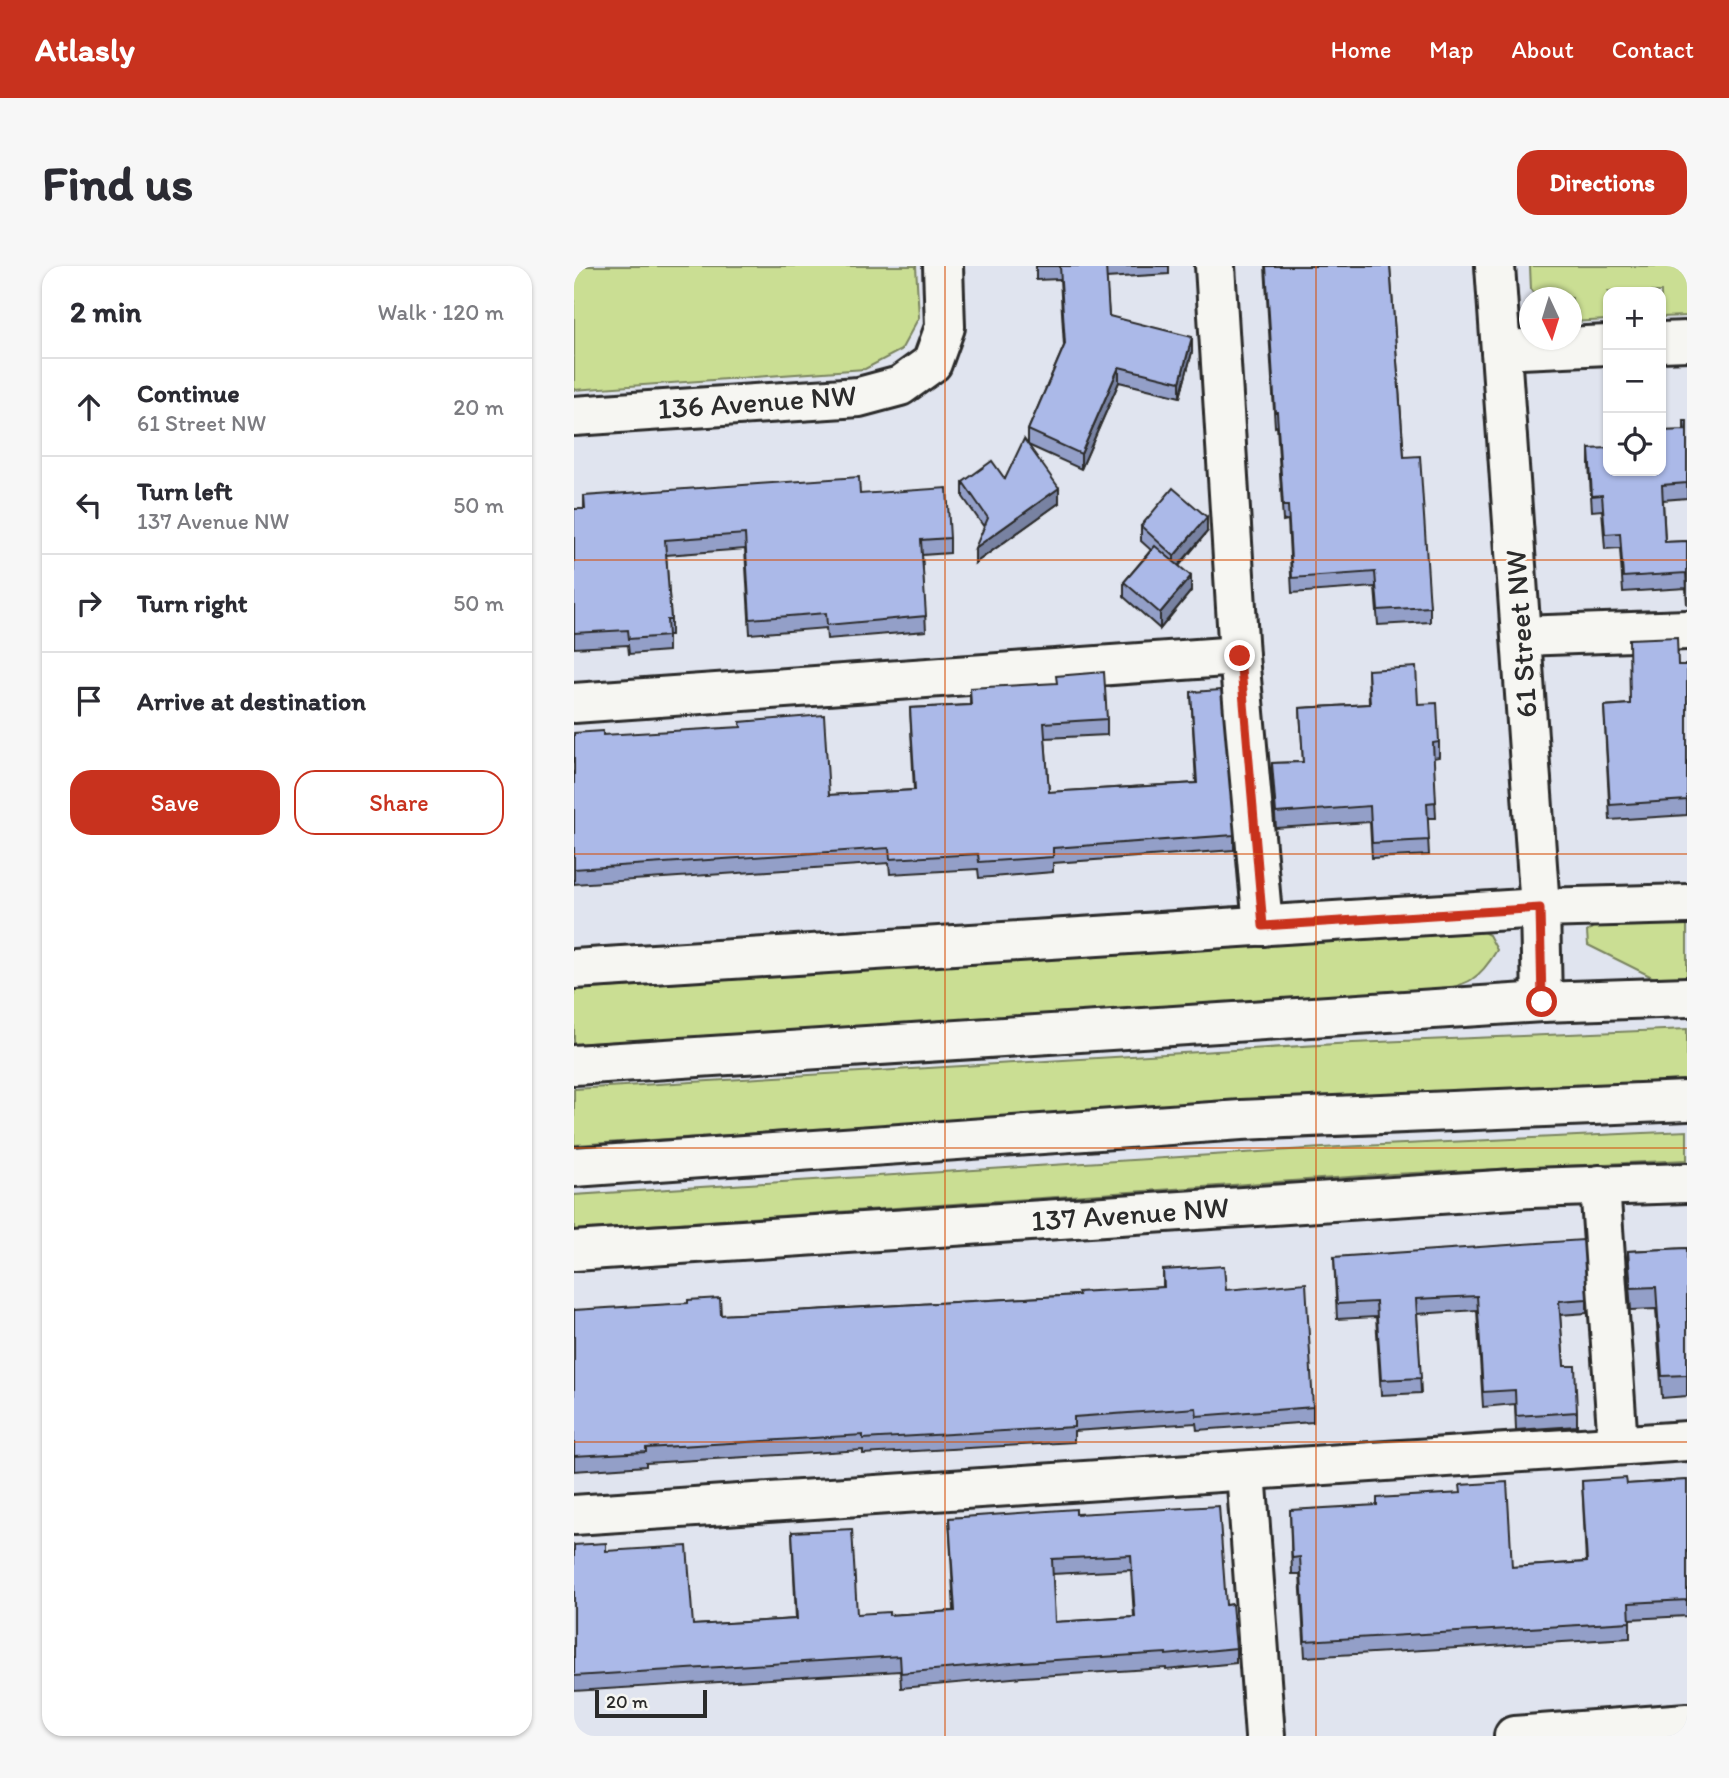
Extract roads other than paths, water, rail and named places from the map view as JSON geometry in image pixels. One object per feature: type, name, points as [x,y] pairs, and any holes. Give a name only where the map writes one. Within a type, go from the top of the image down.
[{"type":"street","name":"136 Avenue NW","points":[[574,416],[859,397],[900,386],[932,363],[945,327],[943,266]]},
{"type":"street","points":[[1215,266],[1240,656],[1263,926]]},
{"type":"street","name":"61 Street NW","points":[[1495,266],[1540,908],[1542,1002]]},
{"type":"street","points":[[1666,342],[1687,341]]},
{"type":"street","points":[[1501,350],[1603,345]]},
{"type":"street","points":[[1521,636],[1687,630]]},
{"type":"street","points":[[574,703],[1240,656]]},
{"type":"street","points":[[574,969],[1540,908],[1687,904]]},
{"type":"street","points":[[574,1065],[1542,1002],[1687,997]]},
{"type":"street","points":[[574,1167],[1241,1121],[1687,1101]]},
{"type":"street","name":"137 Avenue NW","points":[[574,1251],[1530,1188],[1687,1183]]},
{"type":"street","points":[[1600,1185],[1618,1445]]},
{"type":"street","points":[[574,1515],[1687,1441]]},
{"type":"street","points":[[1246,1471],[1265,1736]]},
{"type":"street","points":[[1514,1736],[1687,1723]]}]
